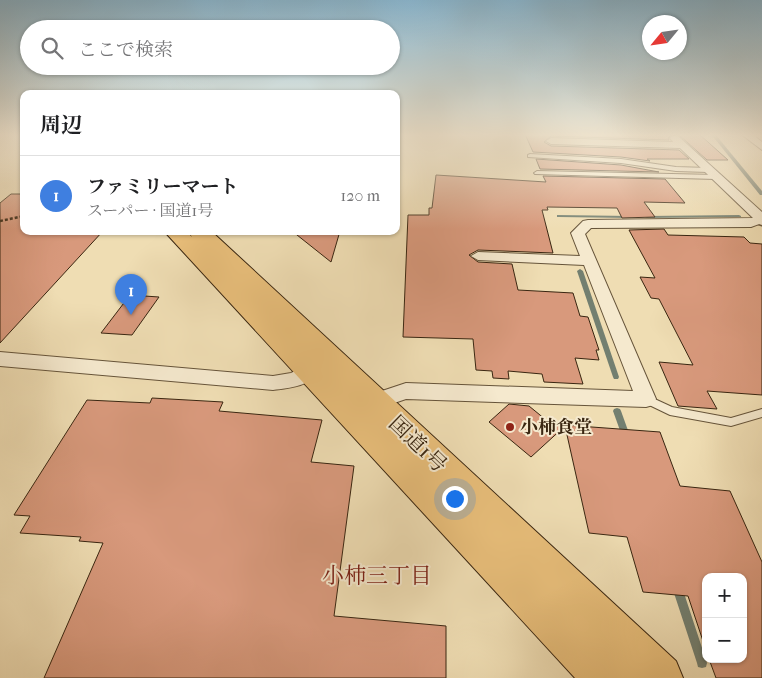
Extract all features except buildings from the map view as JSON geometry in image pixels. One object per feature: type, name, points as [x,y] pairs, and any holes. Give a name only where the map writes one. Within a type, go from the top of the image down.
[{"type":"highway","name":"国道1号","points":[[178,235],[608,678]]},
{"type":"highway","name":"国道1号","points":[[202,235],[659,678]]},
{"type":"street","points":[[704,166],[762,220]]},
{"type":"street","points":[[374,402],[406,391],[646,400],[578,233],[588,224],[751,223],[762,220]]},
{"type":"street","points":[[478,256],[589,261]]},
{"type":"street","points":[[0,359],[273,383],[295,380],[311,370]]},
{"type":"lane","points":[[653,166],[712,173]]},
{"type":"lane","points":[[537,173],[712,173]]},
{"type":"lane","points":[[646,400],[670,411],[732,422],[762,413]]},
{"type":"path","points":[[0,221],[20,217]]},
{"type":"waterway","points":[[739,166],[762,194]]},
{"type":"waterway","points":[[559,216],[630,217]]},
{"type":"waterway","points":[[647,217],[739,216]]},
{"type":"waterway","points":[[580,271],[616,377]]},
{"type":"waterway","points":[[617,411],[626,436]]},
{"type":"waterway","points":[[677,587],[702,663]]},
{"type":"place","name":"ファミリーマート","points":[[131,315]]},
{"type":"place","name":"小柿食堂","points":[[510,427]]},
{"type":"district","name":"小柿三丁目","points":[[377,575]]}]
